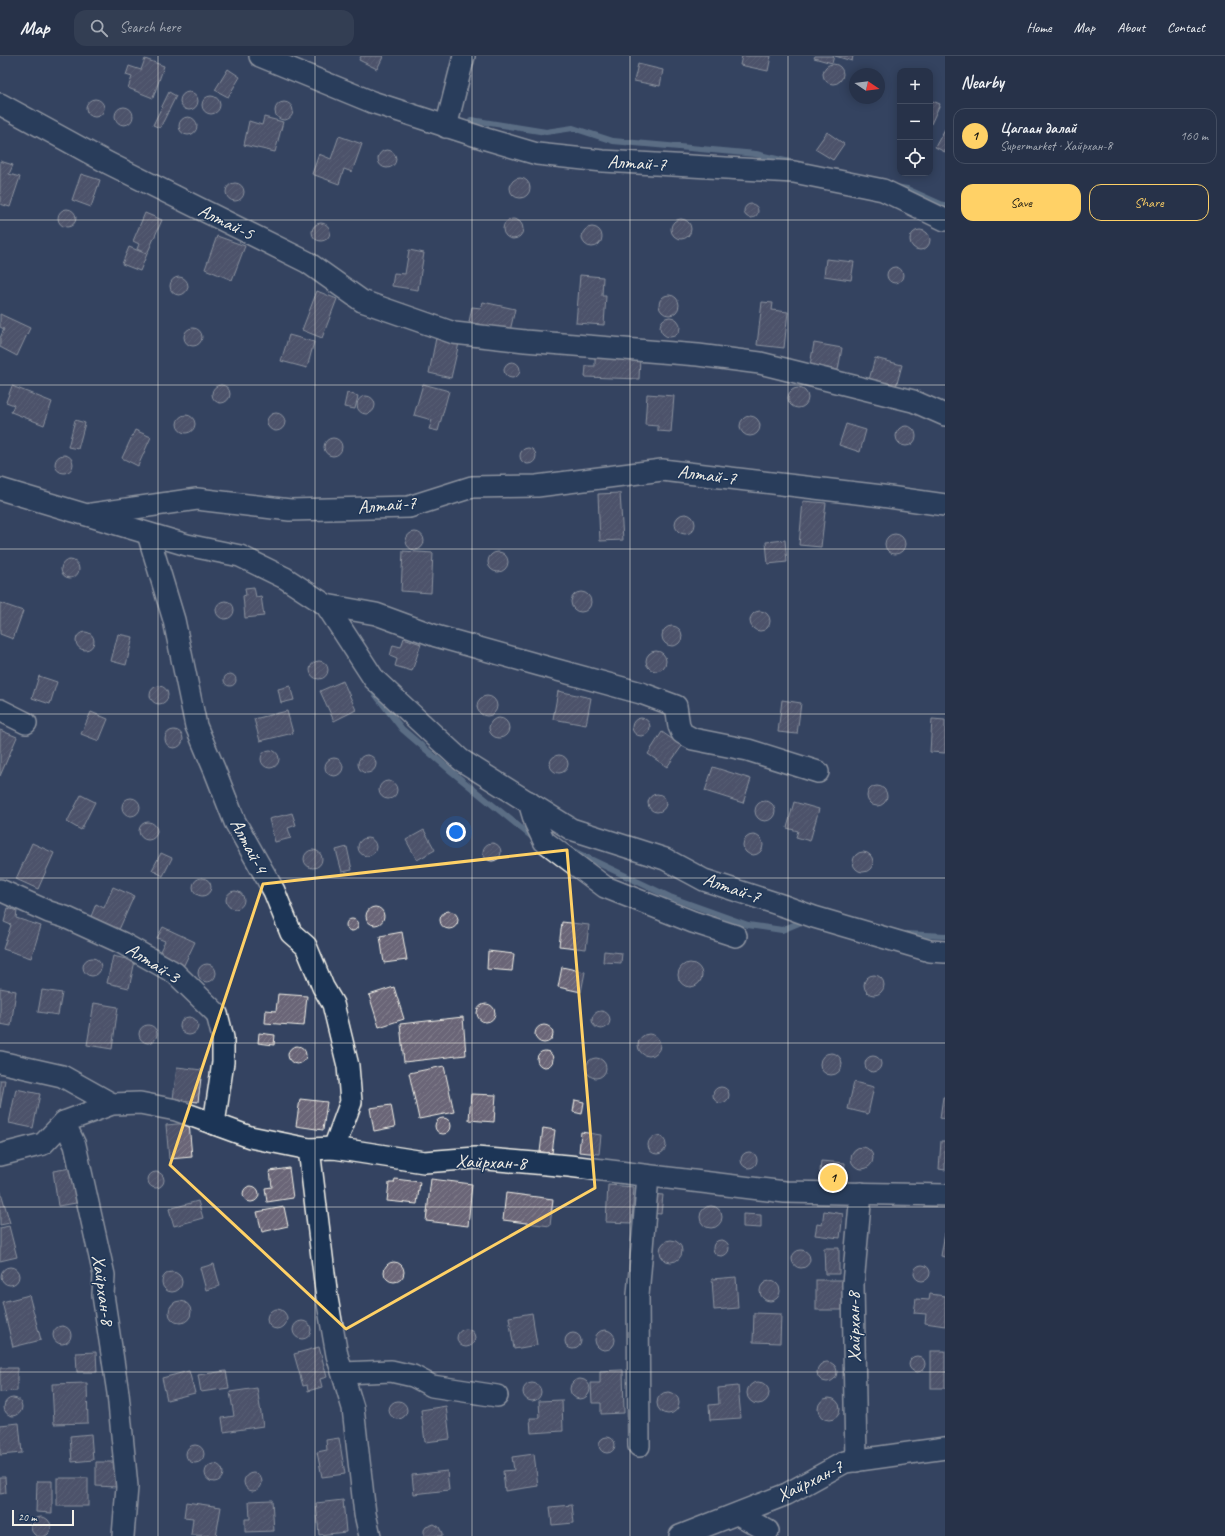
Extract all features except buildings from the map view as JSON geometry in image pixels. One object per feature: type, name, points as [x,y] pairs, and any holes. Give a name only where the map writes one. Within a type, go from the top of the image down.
[{"type":"street","points":[[260,56],[372,102],[446,127],[464,56]]},
{"type":"street","name":"Алтай-5","points":[[0,104],[108,163],[307,262],[362,301],[454,333],[525,341],[698,355],[760,363],[913,401],[945,415]]},
{"type":"street","name":"Алтай-7","points":[[446,127],[537,154],[603,161],[794,172],[883,190],[945,220]]},
{"type":"street","name":"Алтай-7","points":[[85,515],[197,500],[290,510],[409,507],[472,487],[537,486],[662,470],[945,505]]},
{"type":"street","points":[[0,489],[85,515]]},
{"type":"street","name":"Алтай-7","points":[[85,515],[187,545],[240,556],[285,578],[326,605],[376,614],[436,636],[641,693],[676,706],[679,726],[682,733],[693,739],[748,750],[818,772]]},
{"type":"street","name":"Алтай-4","points":[[148,534],[174,620],[196,726],[235,822],[274,891],[291,933],[306,946],[323,987],[333,1004],[348,1066],[350,1102],[334,1148]]},
{"type":"street","name":"Алтай-7","points":[[326,605],[374,679],[461,760],[571,829],[665,859],[704,880],[814,917],[930,951],[945,952]]},
{"type":"street","points":[[0,710],[26,723]]},
{"type":"street","points":[[529,802],[535,822],[544,841],[606,887],[693,922],[736,936]]},
{"type":"street","name":"Алтай-3","points":[[0,890],[122,943],[175,973],[217,1014],[223,1038],[223,1062],[214,1124]]},
{"type":"street","points":[[0,1062],[62,1076],[112,1104]]},
{"type":"street","points":[[0,1155],[43,1144],[64,1122],[112,1104],[140,1103],[176,1110],[250,1137],[308,1149],[334,1148]]},
{"type":"street","name":"Хайрхан-8","points":[[64,1122],[75,1145],[104,1275],[103,1295],[118,1393],[127,1487],[123,1536]]},
{"type":"street","name":"Хайрхан-8","points":[[334,1148],[424,1162],[476,1158],[569,1166],[785,1192],[945,1195]]},
{"type":"street","points":[[308,1149],[327,1298],[337,1355],[353,1408],[365,1514],[370,1536]]},
{"type":"street","points":[[639,1446],[638,1295],[648,1176]]},
{"type":"street","name":"Хайрхан-8","points":[[856,1461],[853,1284],[861,1193]]},
{"type":"street","points":[[343,1373],[391,1371],[413,1376],[432,1386],[496,1396]]},
{"type":"street","name":"Хайрхан-7","points":[[680,1536],[787,1494],[845,1462],[945,1448]]},
{"type":"street","points":[[738,1514],[768,1531]]},
{"type":"highlighted area","points":[[567,850],[595,1188],[346,1329],[170,1165],[263,884]]},
{"type":"waterway","points":[[471,120],[546,132],[573,128],[613,141],[756,154],[794,163]]},
{"type":"waterway","points":[[896,187],[907,189],[945,206]]},
{"type":"waterway","points":[[372,690],[402,729],[452,772],[532,837],[536,838]]},
{"type":"waterway","points":[[569,849],[670,897],[748,925],[782,930],[806,920]]},
{"type":"waterway","points":[[905,934],[945,936]]},
{"type":"place","name":"Цагаан далай","points":[[833,1178]]}]
